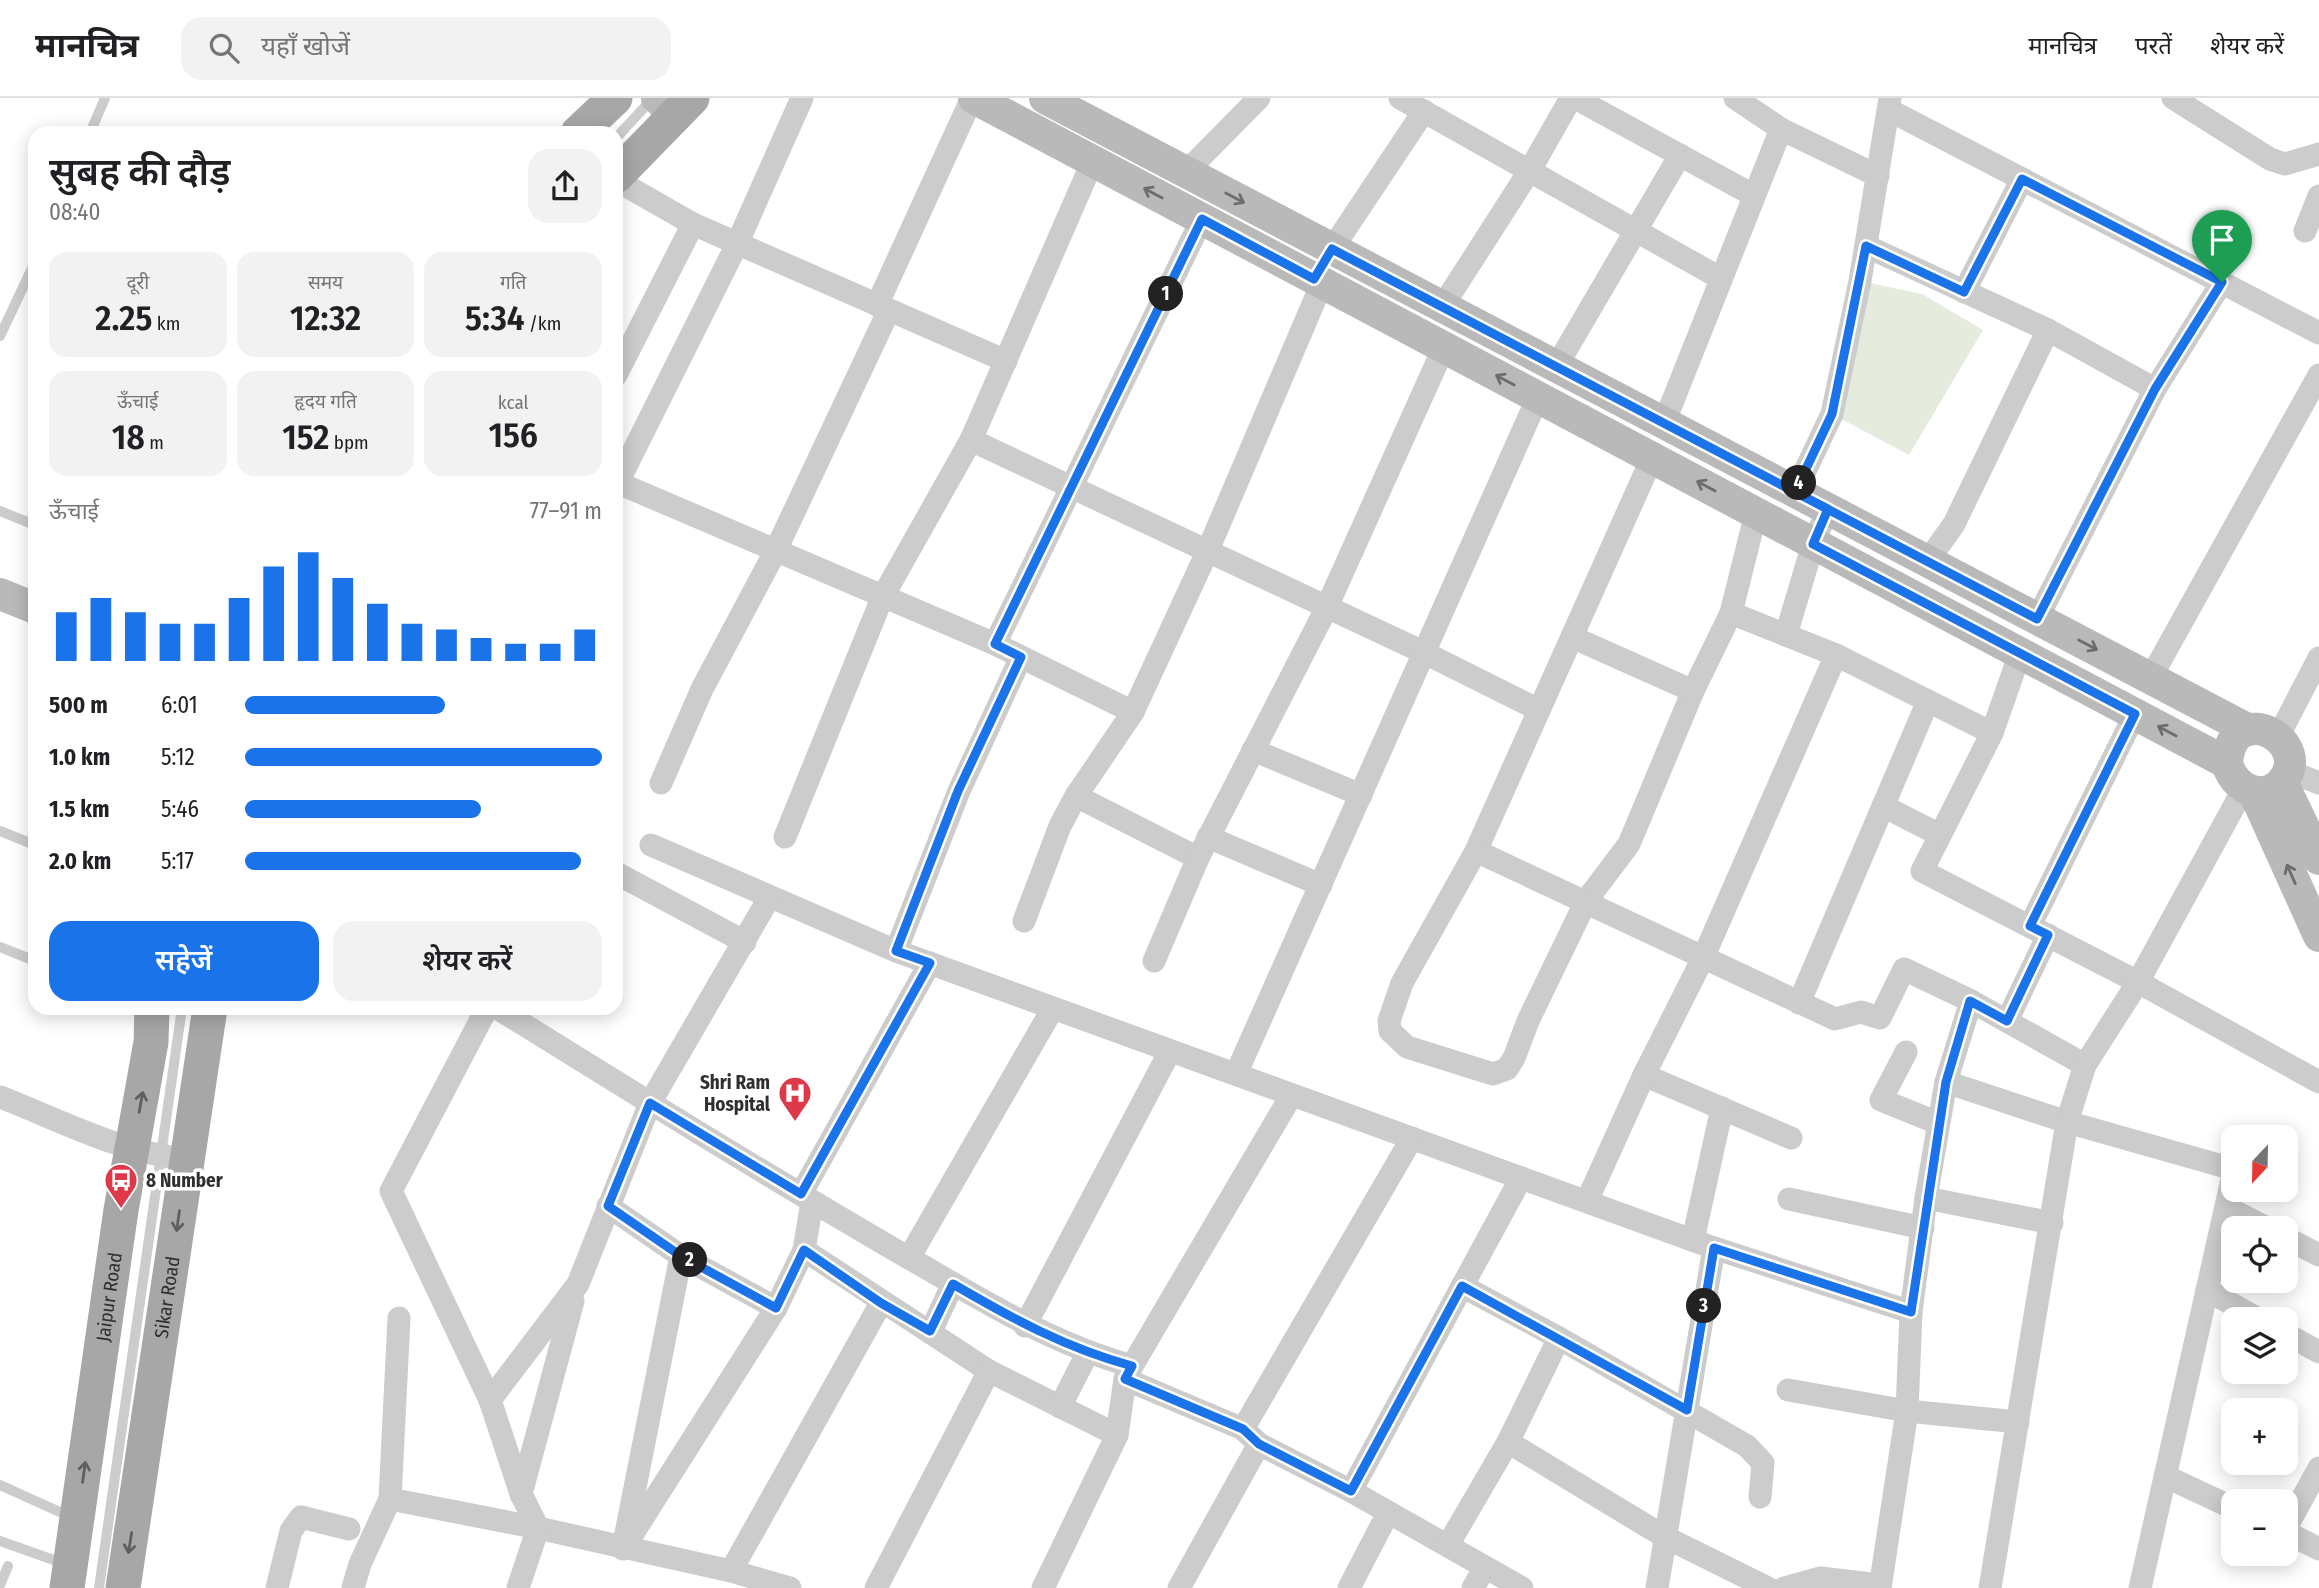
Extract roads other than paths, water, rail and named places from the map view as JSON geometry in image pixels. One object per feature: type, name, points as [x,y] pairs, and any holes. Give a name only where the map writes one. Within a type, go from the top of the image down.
[{"type":"main road","points":[[585,126],[615,98]]},
{"type":"main road","points":[[623,168],[669,102]]},
{"type":"main road","name":"Jaipur Road","points":[[69,1577],[119,1224],[160,1154],[151,1042],[152,1015]]},
{"type":"main road","name":"Sikar Road","points":[[123,1588],[160,1154],[208,1015]]},
{"type":"street","points":[[623,470],[737,244],[802,98]]},
{"type":"street","points":[[661,783],[702,689],[776,550],[973,98],[2259,779],[2319,783]]},
{"type":"street","points":[[1045,98],[1090,113],[1186,172],[2150,679],[2264,733],[2290,753],[2259,779],[2138,982],[2085,1065],[2067,1122],[1990,1588]]},
{"type":"street","points":[[1186,172],[1259,98]]},
{"type":"street","points":[[1400,98],[1720,278]]},
{"type":"street","points":[[1442,307],[1573,98],[1607,105],[1680,155],[1754,195]]},
{"type":"street","points":[[1735,98],[1781,129],[1878,176]]},
{"type":"street","points":[[2173,98],[2200,105],[2270,159],[2285,164],[2319,153]]},
{"type":"street","points":[[1795,492],[1832,414],[1866,246],[1890,104],[2022,179],[2319,333]]},
{"type":"street","points":[[1024,921],[1060,826],[1076,796],[1133,712],[1208,551],[1332,249],[1424,111]]},
{"type":"street","points":[[785,837],[881,598],[971,440],[1087,174],[1090,113]]},
{"type":"street","points":[[1664,423],[1781,129]]},
{"type":"street","points":[[1236,1074],[1538,397],[1680,155]]},
{"type":"street","points":[[1964,292],[2022,179]]},
{"type":"street","points":[[623,182],[693,224],[1006,361]]},
{"type":"street","points":[[2305,231],[2319,196]]},
{"type":"street","points":[[995,644],[1202,219]]},
{"type":"street","points":[[623,361],[693,224]]},
{"type":"street","points":[[1866,246],[2048,330],[2155,389]]},
{"type":"street","points":[[2037,619],[2155,389],[2222,282]]},
{"type":"street","points":[[1927,562],[1954,524],[2048,330]]},
{"type":"street","points":[[1154,961],[1203,847],[1326,609],[1444,347]]},
{"type":"street","points":[[2150,679],[2319,375]]},
{"type":"street","points":[[971,440],[1326,609],[1425,653],[1539,710]]},
{"type":"street","points":[[1652,458],[1476,851],[1402,983],[1389,1020],[1390,1031],[1407,1047],[1493,1074],[1507,1069],[1586,901],[1629,844],[1693,691],[1731,613],[1756,513]]},
{"type":"street","points":[[623,487],[995,644],[1133,712]]},
{"type":"street","points":[[1786,635],[1813,544],[1828,509]]},
{"type":"street","points":[[0,594],[28,605]]},
{"type":"street","points":[[1731,613],[1836,655],[1992,733]]},
{"type":"street","points":[[1572,636],[1693,691]]},
{"type":"street","points":[[2020,653],[1992,733],[1922,871],[2138,982],[2319,1082]]},
{"type":"street","points":[[1587,1201],[1644,1075],[1703,958],[1836,655]]},
{"type":"street","points":[[896,951],[958,791],[1021,657]]},
{"type":"street","points":[[2319,658],[2264,733],[2232,743],[2319,859]]},
{"type":"street","points":[[1799,1003],[1928,701]]},
{"type":"street","points":[[2007,1021],[2039,931],[2135,714]]},
{"type":"street","points":[[1253,750],[1361,795]]},
{"type":"street","points":[[2259,779],[2319,936]]},
{"type":"street","points":[[1076,796],[1203,847],[1321,885]]},
{"type":"street","points":[[1882,806],[1940,835]]},
{"type":"street","points":[[651,845],[768,898],[896,951],[1703,1244],[1911,1312]]},
{"type":"street","points":[[1476,851],[1835,1019],[1861,1012],[1880,1018],[1904,969],[1970,1001],[2085,1065]]},
{"type":"street","points":[[623,877],[745,942]]},
{"type":"street","points":[[521,1494],[558,1346],[578,1284],[650,1103],[768,898]]},
{"type":"street","points":[[623,1549],[776,1308],[804,1250],[807,1198],[930,963]]},
{"type":"street","points":[[1784,1588],[1820,1578],[1880,1587],[1907,1411],[1911,1312],[1926,1198],[1946,1082],[1970,1001]]},
{"type":"street","points":[[909,1258],[1053,1008]]},
{"type":"street","points":[[483,1015],[391,1191],[490,1401],[521,1494],[538,1528],[518,1588]]},
{"type":"street","points":[[508,1015],[807,1198],[1025,1326],[1128,1373],[1251,1437],[1522,1588]]},
{"type":"street","points":[[1025,1326],[1170,1051]]},
{"type":"street","points":[[1906,1052],[1881,1100],[1938,1123]]},
{"type":"street","points":[[1644,1075],[1791,1138]]},
{"type":"street","points":[[1946,1082],[2067,1122],[2221,1166]]},
{"type":"street","points":[[1043,1588],[1117,1435],[1128,1373],[1291,1096]]},
{"type":"street","points":[[0,1097],[160,1154]]},
{"type":"street","points":[[1657,1588],[1687,1410],[1703,1244],[1722,1108]]},
{"type":"street","points":[[1179,1588],[1251,1437],[1412,1138]]},
{"type":"street","points":[[1351,1491],[1521,1178]]},
{"type":"street","points":[[1926,1198],[2052,1223]]},
{"type":"street","points":[[1789,1199],[1923,1228]]},
{"type":"street","points":[[2140,1588],[2227,1202]]},
{"type":"street","points":[[608,1206],[681,1256],[776,1308]]},
{"type":"street","points":[[2226,1208],[2242,1216]]},
{"type":"street","points":[[2298,1244],[2319,1255]]},
{"type":"street","points":[[804,1250],[881,1303],[930,1331],[989,1371],[1117,1435]]},
{"type":"street","points":[[623,1549],[681,1256]]},
{"type":"street","points":[[490,1401],[578,1284]]},
{"type":"street","points":[[930,1331],[953,1284]]},
{"type":"street","points":[[1462,1286],[1687,1410],[1758,1455],[1763,1463],[1760,1497]]},
{"type":"street","points":[[2207,1290],[2237,1307]]},
{"type":"street","points":[[731,1571],[881,1303]]},
{"type":"street","points":[[352,1588],[360,1563],[390,1499],[398,1318]]},
{"type":"street","points":[[1448,1545],[1507,1442],[1559,1338]]},
{"type":"street","points":[[2298,1341],[2319,1352]]},
{"type":"street","points":[[1060,1408],[1087,1354]]},
{"type":"street","points":[[876,1588],[989,1371]]},
{"type":"street","points":[[1788,1390],[1907,1411],[2018,1422]]},
{"type":"street","points":[[1507,1442],[1665,1537],[1768,1588]]},
{"type":"street","points":[[2298,1507],[2319,1468]]},
{"type":"street","points":[[2165,1476],[2221,1502]]},
{"type":"street","points":[[390,1499],[538,1528],[731,1571],[790,1588]]},
{"type":"street","points":[[1349,1588],[1388,1513]]},
{"type":"street","points":[[277,1588],[291,1531],[301,1517],[349,1529]]},
{"type":"street","points":[[2298,1537],[2319,1549]]},
{"type":"street","points":[[1473,1588],[1485,1567]]},
{"type":"lane","points":[[93,126],[105,98]]},
{"type":"lane","points":[[623,133],[669,102]]},
{"type":"lane","points":[[0,336],[28,277]]},
{"type":"lane","points":[[0,511],[28,522]]},
{"type":"lane","points":[[0,831],[28,842]]},
{"type":"lane","points":[[0,947],[28,958]]},
{"type":"lane","points":[[99,1588],[181,1015]]},
{"type":"lane","points":[[0,1485],[77,1519]]},
{"type":"lane","points":[[0,1541],[69,1577]]},
{"type":"lane","points":[[0,1584],[8,1566]]},
{"type":"place","name":"Shri Ram Hospital","points":[[795,1123]]},
{"type":"place","name":"8 Number","points":[[121,1210]]}]
